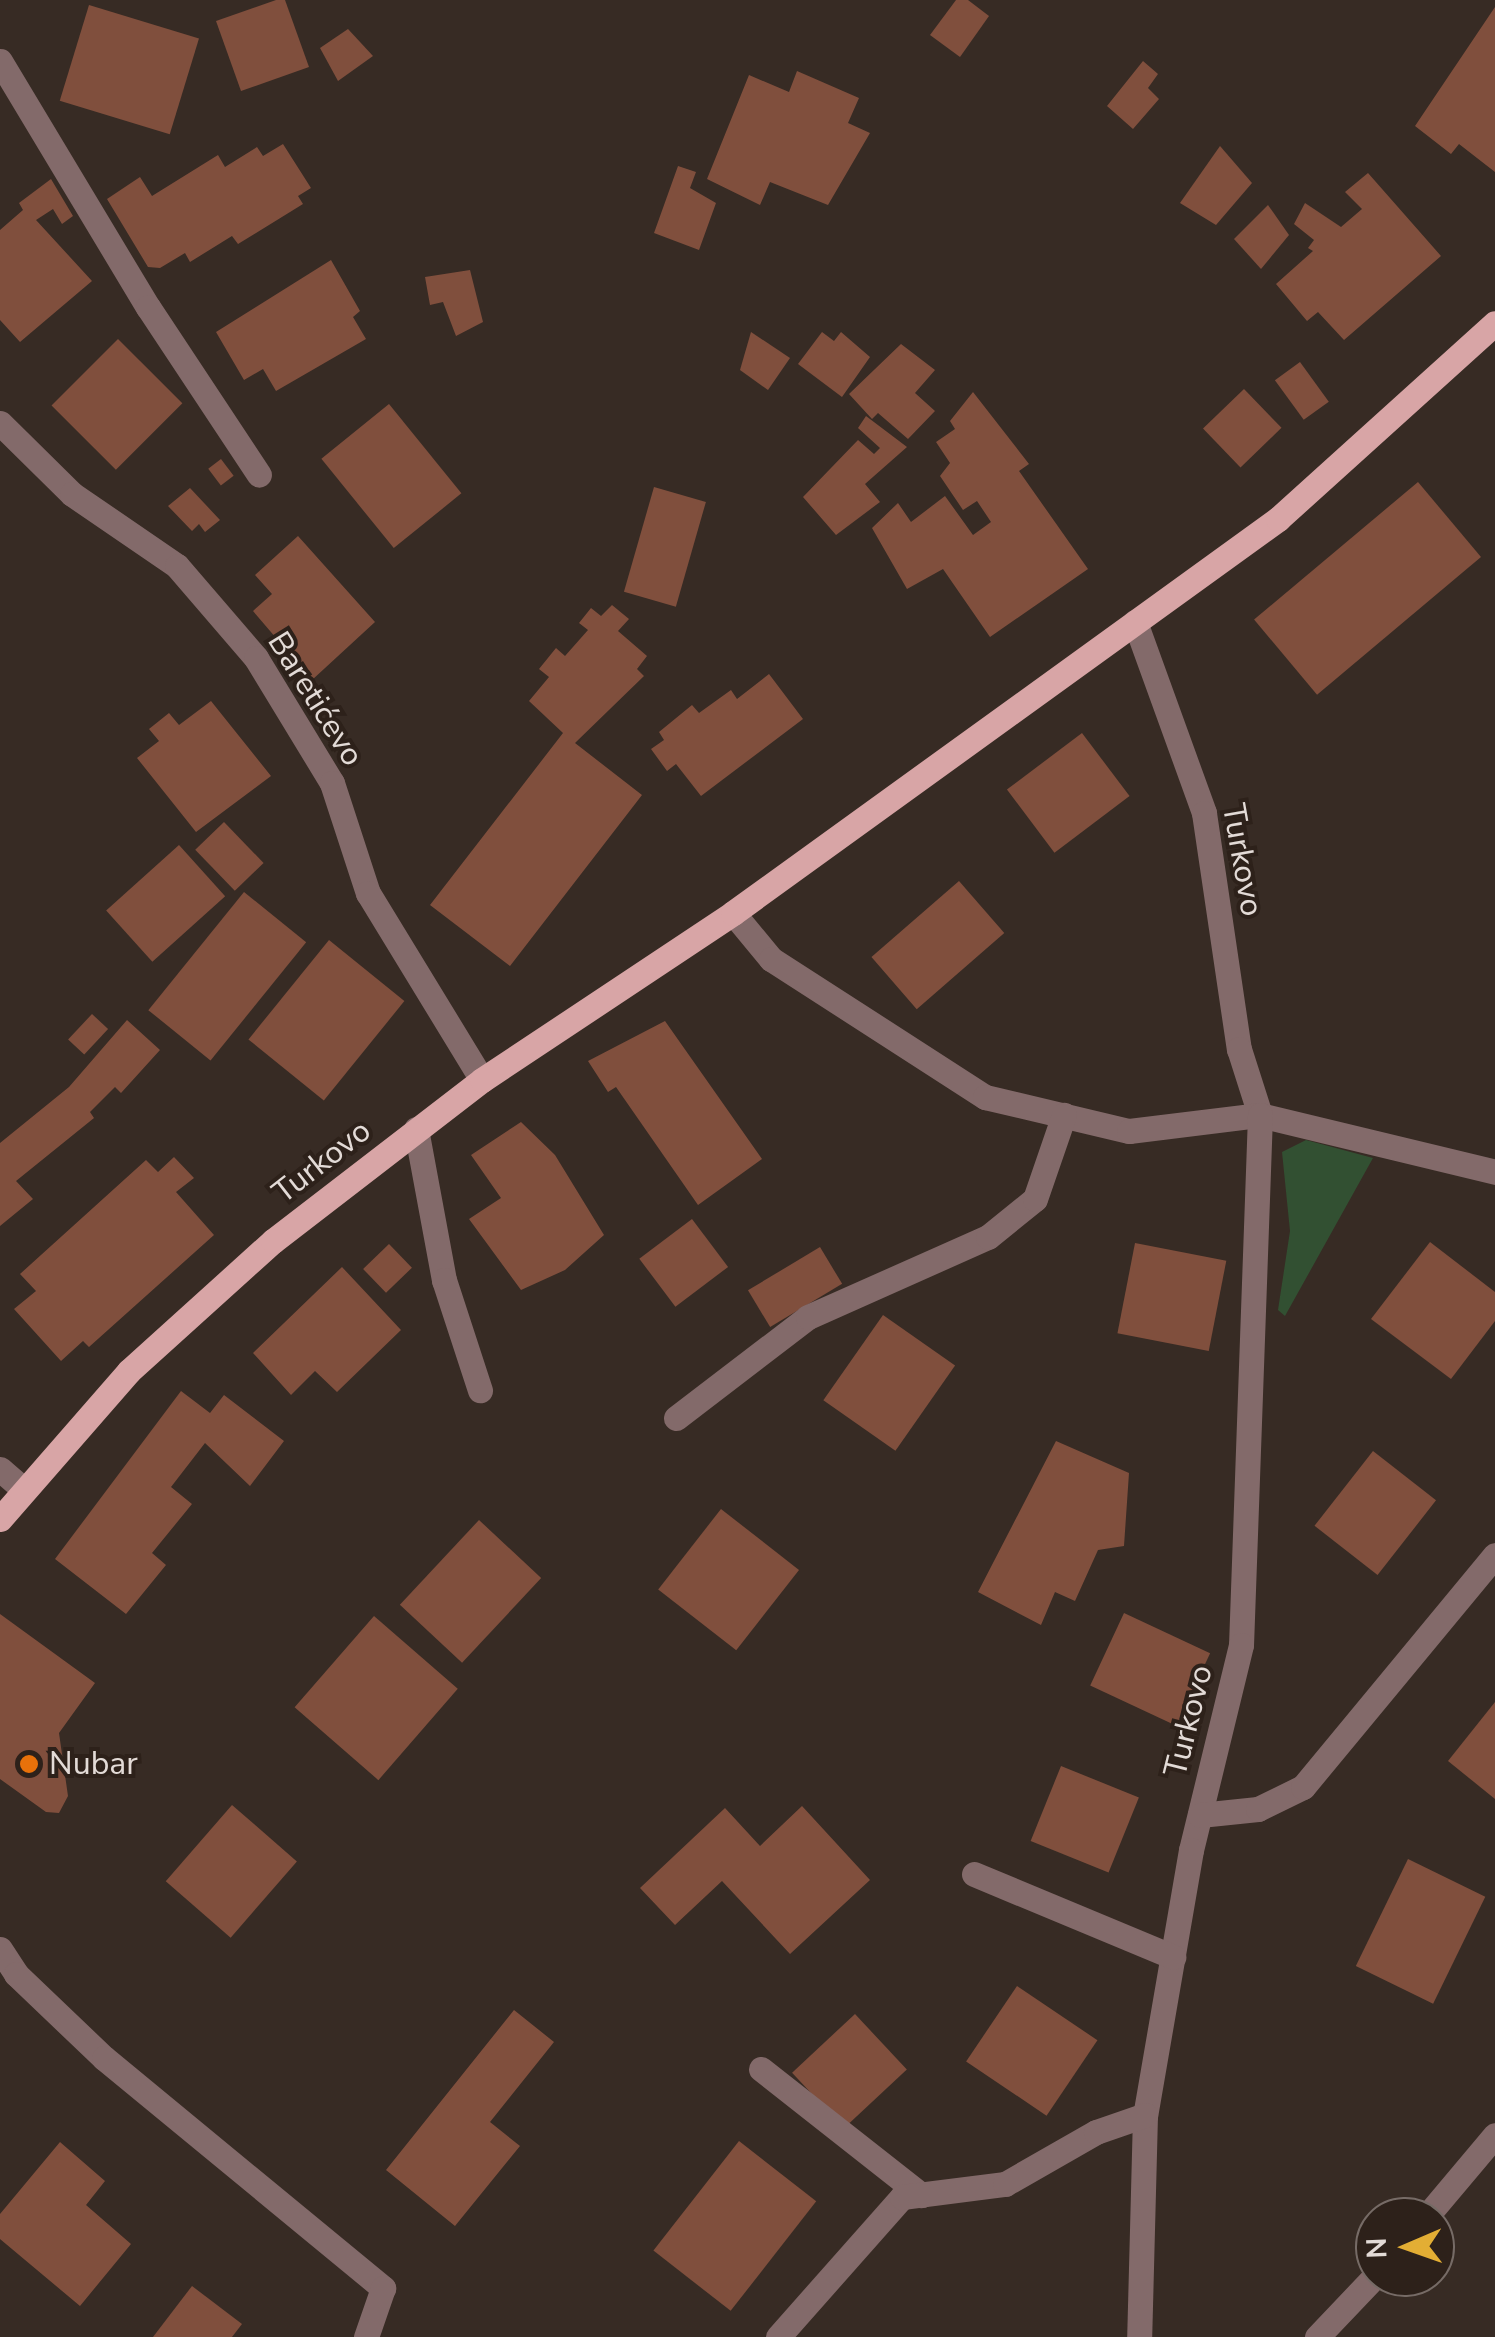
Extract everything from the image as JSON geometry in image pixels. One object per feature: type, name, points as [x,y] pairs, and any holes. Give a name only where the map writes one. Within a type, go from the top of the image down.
[{"type":"main road","name":"Turkovo","points":[[0,1519],[22,1488],[129,1371],[273,1241],[482,1080],[732,913],[1278,519],[1495,323]]},
{"type":"street","points":[[0,61],[148,308],[259,475]]},
{"type":"street","name":"Baretićevo","points":[[0,423],[72,494],[177,566],[256,658],[332,783],[368,893],[482,1080]]},
{"type":"street","name":"Turkovo","points":[[1135,622],[1204,813],[1239,1049],[1260,1115],[1241,1645],[1200,1815],[1145,2115],[1139,2337]]},
{"type":"street","points":[[732,913],[771,959],[986,1097],[1129,1130],[1260,1115],[1495,1172]]},
{"type":"street","points":[[676,1418],[808,1317],[988,1237],[1035,1199],[1064,1115]]},
{"type":"street","points":[[416,1129],[444,1280],[480,1390]]},
{"type":"street","points":[[0,1469],[22,1488]]},
{"type":"street","points":[[1200,1815],[1258,1809],[1303,1788],[1495,1554]]},
{"type":"street","points":[[974,1874],[1172,1957]]},
{"type":"street","points":[[0,1949],[16,1974],[104,2058],[383,2288],[366,2337]]},
{"type":"street","points":[[761,2069],[921,2195]]},
{"type":"street","points":[[778,2337],[902,2197],[1004,2184],[1096,2132],[1145,2115]]},
{"type":"street","points":[[1443,2197],[1495,2135]]},
{"type":"street","points":[[1318,2337],[1355,2297]]},
{"type":"green space","points":[[1306,1140],[1373,1158],[1285,1316],[1278,1310],[1290,1231],[1282,1152]]},
{"type":"building","points":[[285,0],[309,67],[241,91],[216,21]]},
{"type":"building","points":[[956,0],[968,0],[989,16],[960,57],[930,35]]},
{"type":"building","points":[[89,5],[199,39],[170,134],[60,101]]},
{"type":"building","points":[[1495,7],[1495,172],[1459,144],[1451,154],[1415,126]]},
{"type":"building","points":[[348,29],[373,56],[338,81],[320,48]]},
{"type":"building","points":[[1143,61],[1158,74],[1148,88],[1159,99],[1133,129],[1107,106]]},
{"type":"building","points":[[797,71],[859,98],[848,123],[870,133],[828,205],[770,182],[760,205],[707,179],[749,75],[789,92]]},
{"type":"building","points":[[283,144],[311,188],[298,196],[303,204],[238,244],[232,236],[190,262],[185,253],[160,268],[148,267],[107,199],[140,177],[152,196],[218,155],[225,167],[257,147],[263,156]]},
{"type":"building","points":[[1220,146],[1252,183],[1216,225],[1180,203]]},
{"type":"building","points":[[678,166],[696,172],[690,188],[716,203],[699,250],[654,233]]},
{"type":"building","points":[[1368,173],[1441,256],[1344,340],[1318,312],[1307,321],[1276,284],[1313,251],[1308,248],[1314,240],[1294,224],[1305,203],[1341,227],[1362,209],[1345,192]]},
{"type":"building","points":[[51,179],[73,216],[62,224],[53,209],[36,220],[92,281],[20,342],[0,320],[0,230],[23,210],[19,203]]},
{"type":"building","points":[[1268,205],[1289,235],[1261,269],[1234,239]]},
{"type":"building","points":[[331,260],[360,311],[353,317],[366,339],[276,391],[263,369],[244,380],[216,332]]},
{"type":"building","points":[[470,270],[483,322],[456,336],[443,302],[430,305],[425,277]]},
{"type":"building","points":[[751,332],[790,358],[768,390],[740,370]]},
{"type":"building","points":[[822,332],[834,341],[841,332],[870,357],[842,397],[798,364]]},
{"type":"building","points":[[118,339],[182,403],[116,470],[52,405]]},
{"type":"building","points":[[901,344],[935,370],[915,393],[935,411],[908,439],[878,413],[872,419],[849,394]]},
{"type":"building","points":[[1300,362],[1329,402],[1304,420],[1275,380]]},
{"type":"building","points":[[1244,389],[1282,428],[1241,467],[1203,429]]},
{"type":"building","points":[[973,392],[1029,464],[1019,471],[1088,569],[990,637],[943,569],[907,589],[872,528],[898,503],[911,522],[945,496],[973,535],[991,522],[977,501],[963,510],[940,476],[950,463],[936,442],[955,429],[950,421]]},
{"type":"building","points":[[389,404],[461,493],[394,548],[321,459]]},
{"type":"building","points":[[866,416],[907,447],[865,484],[880,502],[836,535],[803,497],[858,440],[874,454],[880,448],[858,428]]},
{"type":"building","points":[[221,459],[234,476],[221,485],[208,469]]},
{"type":"building","points":[[1418,482],[1481,557],[1317,695],[1254,620]]},
{"type":"building","points":[[654,487],[706,502],[676,607],[624,592]]},
{"type":"building","points":[[190,488],[220,520],[205,532],[199,524],[192,531],[168,506]]},
{"type":"building","points":[[298,536],[375,622],[312,680],[253,611],[272,594],[255,575]]},
{"type":"building","points":[[612,605],[629,619],[618,631],[647,656],[637,669],[644,676],[575,743],[642,795],[510,966],[430,905],[563,733],[529,701],[549,677],[539,669],[556,648],[565,656],[588,630],[579,623],[591,608],[601,616]]},
{"type":"building","points":[[769,674],[803,719],[701,796],[676,764],[667,771],[651,749],[664,740],[659,732],[692,705],[699,713],[731,690],[737,699]]},
{"type":"building","points":[[211,701],[271,776],[196,832],[137,758],[159,741],[149,729],[169,713],[179,725]]},
{"type":"building","points":[[1082,733],[1130,796],[1054,853],[1007,790]]},
{"type":"building","points":[[224,822],[264,863],[235,891],[195,850]]},
{"type":"building","points":[[179,845],[225,896],[152,962],[106,911]]},
{"type":"building","points":[[959,881],[1004,933],[917,1009],[871,957]]},
{"type":"building","points":[[244,892],[306,942],[211,1060],[148,1010]]},
{"type":"building","points":[[329,940],[404,1001],[324,1101],[248,1039]]},
{"type":"building","points":[[92,1014],[108,1029],[84,1055],[68,1040]]},
{"type":"building","points":[[127,1020],[160,1050],[121,1093],[115,1087],[90,1112],[94,1118],[16,1181],[33,1199],[0,1226],[0,1143],[69,1087]]},
{"type":"building","points":[[665,1021],[762,1159],[698,1205],[616,1087],[608,1092],[588,1061]]},
{"type":"building","points":[[521,1122],[555,1155],[604,1235],[565,1270],[521,1290],[469,1219],[501,1198],[471,1155]]},
{"type":"building","points":[[174,1157],[194,1178],[176,1192],[214,1235],[89,1347],[83,1341],[61,1361],[14,1309],[36,1291],[20,1274],[146,1160],[158,1172]]},
{"type":"building","points":[[692,1219],[728,1267],[675,1307],[639,1259]]},
{"type":"building","points":[[1430,1242],[1495,1292],[1495,1321],[1451,1379],[1371,1319]]},
{"type":"building","points":[[1135,1243],[1226,1261],[1209,1351],[1117,1333]]},
{"type":"building","points":[[389,1244],[412,1268],[386,1293],[363,1269]]},
{"type":"building","points":[[820,1247],[842,1284],[770,1327],[748,1290]]},
{"type":"building","points":[[342,1267],[401,1330],[337,1392],[315,1371],[291,1395],[253,1353]]},
{"type":"building","points":[[883,1315],[955,1365],[895,1451],[823,1400]]},
{"type":"building","points":[[181,1391],[210,1413],[224,1395],[284,1441],[250,1486],[205,1443],[171,1487],[192,1504],[152,1553],[166,1565],[126,1614],[55,1559]]},
{"type":"building","points":[[1056,1441],[1129,1473],[1124,1546],[1098,1550],[1075,1601],[1055,1592],[1041,1625],[978,1592]]},
{"type":"building","points":[[1373,1451],[1436,1500],[1378,1575],[1315,1526]]},
{"type":"building","points":[[721,1509],[799,1570],[736,1650],[658,1589]]},
{"type":"building","points":[[479,1520],[541,1578],[462,1663],[400,1605]]},
{"type":"building","points":[[1124,1613],[1210,1653],[1176,1726],[1090,1686]]},
{"type":"building","points":[[0,1614],[95,1683],[59,1733],[68,1796],[59,1813],[46,1812],[0,1779]]},
{"type":"building","points":[[374,1616],[458,1689],[378,1780],[295,1707]]},
{"type":"building","points":[[1495,1702],[1495,1799],[1448,1761]]},
{"type":"building","points":[[1061,1766],[1139,1797],[1109,1873],[1031,1841]]},
{"type":"building","points":[[232,1805],[297,1861],[231,1938],[166,1881]]},
{"type":"building","points":[[802,1806],[870,1880],[790,1954],[722,1881],[675,1925],[640,1888],[725,1808],[760,1846]]},
{"type":"building","points":[[1408,1859],[1485,1897],[1433,2004],[1356,1966]]},
{"type":"building","points":[[1017,1986],[1097,2040],[1047,2116],[966,2061]]},
{"type":"building","points":[[514,2010],[554,2042],[490,2122],[520,2146],[455,2226],[386,2170]]},
{"type":"building","points":[[855,2014],[907,2070],[844,2128],[792,2073]]},
{"type":"building","points":[[739,2141],[816,2201],[731,2311],[653,2251]]},
{"type":"building","points":[[60,2142],[105,2181],[86,2205],[131,2244],[80,2306],[0,2239],[0,2214]]},
{"type":"building","points":[[192,2286],[242,2324],[232,2337],[153,2337]]},
{"type":"place","name":"Nubar","points":[[29,1764]]}]
